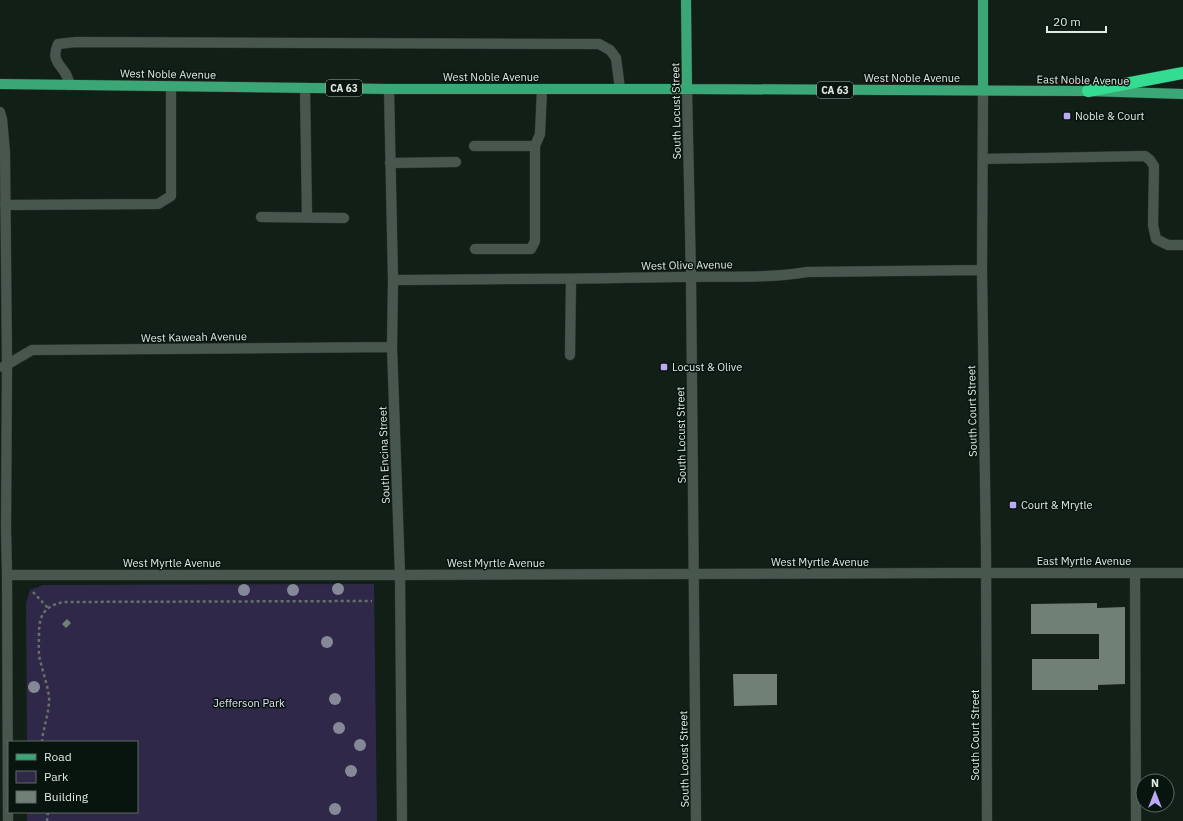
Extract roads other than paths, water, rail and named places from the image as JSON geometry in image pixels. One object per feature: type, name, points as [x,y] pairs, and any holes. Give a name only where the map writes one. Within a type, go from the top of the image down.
[{"type":"highway","points":[[1088,91],[1183,73]]},
{"type":"main road","name":"South Locust Street","points":[[686,0],[687,88]]},
{"type":"main road","name":"South Court Street","points":[[983,0],[983,91]]},
{"type":"main road","name":"West Noble Avenue","points":[[0,84],[305,88],[687,88],[983,91]]},
{"type":"main road","name":"East Noble Avenue","points":[[983,91],[1088,91],[1183,94]]},
{"type":"street","points":[[70,85],[69,79],[57,63],[55,51],[58,44],[100,42],[599,44],[610,50],[616,58],[620,88]]},
{"type":"street","points":[[5,205],[158,204],[171,196],[171,86]]},
{"type":"street","points":[[305,88],[307,218]]},
{"type":"street","name":"South Encina Street","points":[[389,88],[393,280],[392,347],[400,575],[402,821]]},
{"type":"street","points":[[475,249],[531,249],[535,241],[535,146],[540,134],[542,88]]},
{"type":"street","name":"South Locust Street","points":[[687,88],[691,276],[696,821]]},
{"type":"street","name":"South Court Street","points":[[983,91],[982,270],[986,573],[987,821]]},
{"type":"street","points":[[0,112],[5,153],[5,205],[3,238],[3,528],[7,575],[4,672],[8,821]]},
{"type":"street","points":[[474,146],[535,146]]},
{"type":"street","points":[[983,159],[1145,156],[1154,166],[1153,225],[1156,239],[1168,245],[1183,245]]},
{"type":"street","points":[[390,163],[456,162]]},
{"type":"street","points":[[261,216],[344,218]]},
{"type":"street","name":"West Olive Avenue","points":[[393,280],[788,276],[806,272],[982,270]]},
{"type":"street","points":[[570,355],[571,279]]},
{"type":"street","name":"West Kaweah Avenue","points":[[3,366],[32,350],[392,347]]},
{"type":"street","name":"East Myrtle Avenue","points":[[986,573],[1183,573]]},
{"type":"street","name":"West Myrtle Avenue","points":[[7,575],[986,573]]},
{"type":"street","points":[[1135,573],[1136,821]]},
{"type":"place","name":"Noble & Court","points":[[1067,116]]},
{"type":"place","name":"Locust & Olive","points":[[664,367]]},
{"type":"place","name":"Court & Mrytle","points":[[1013,505]]},
{"type":"park label","name":"Jefferson Park","points":[[249,703]]}]
